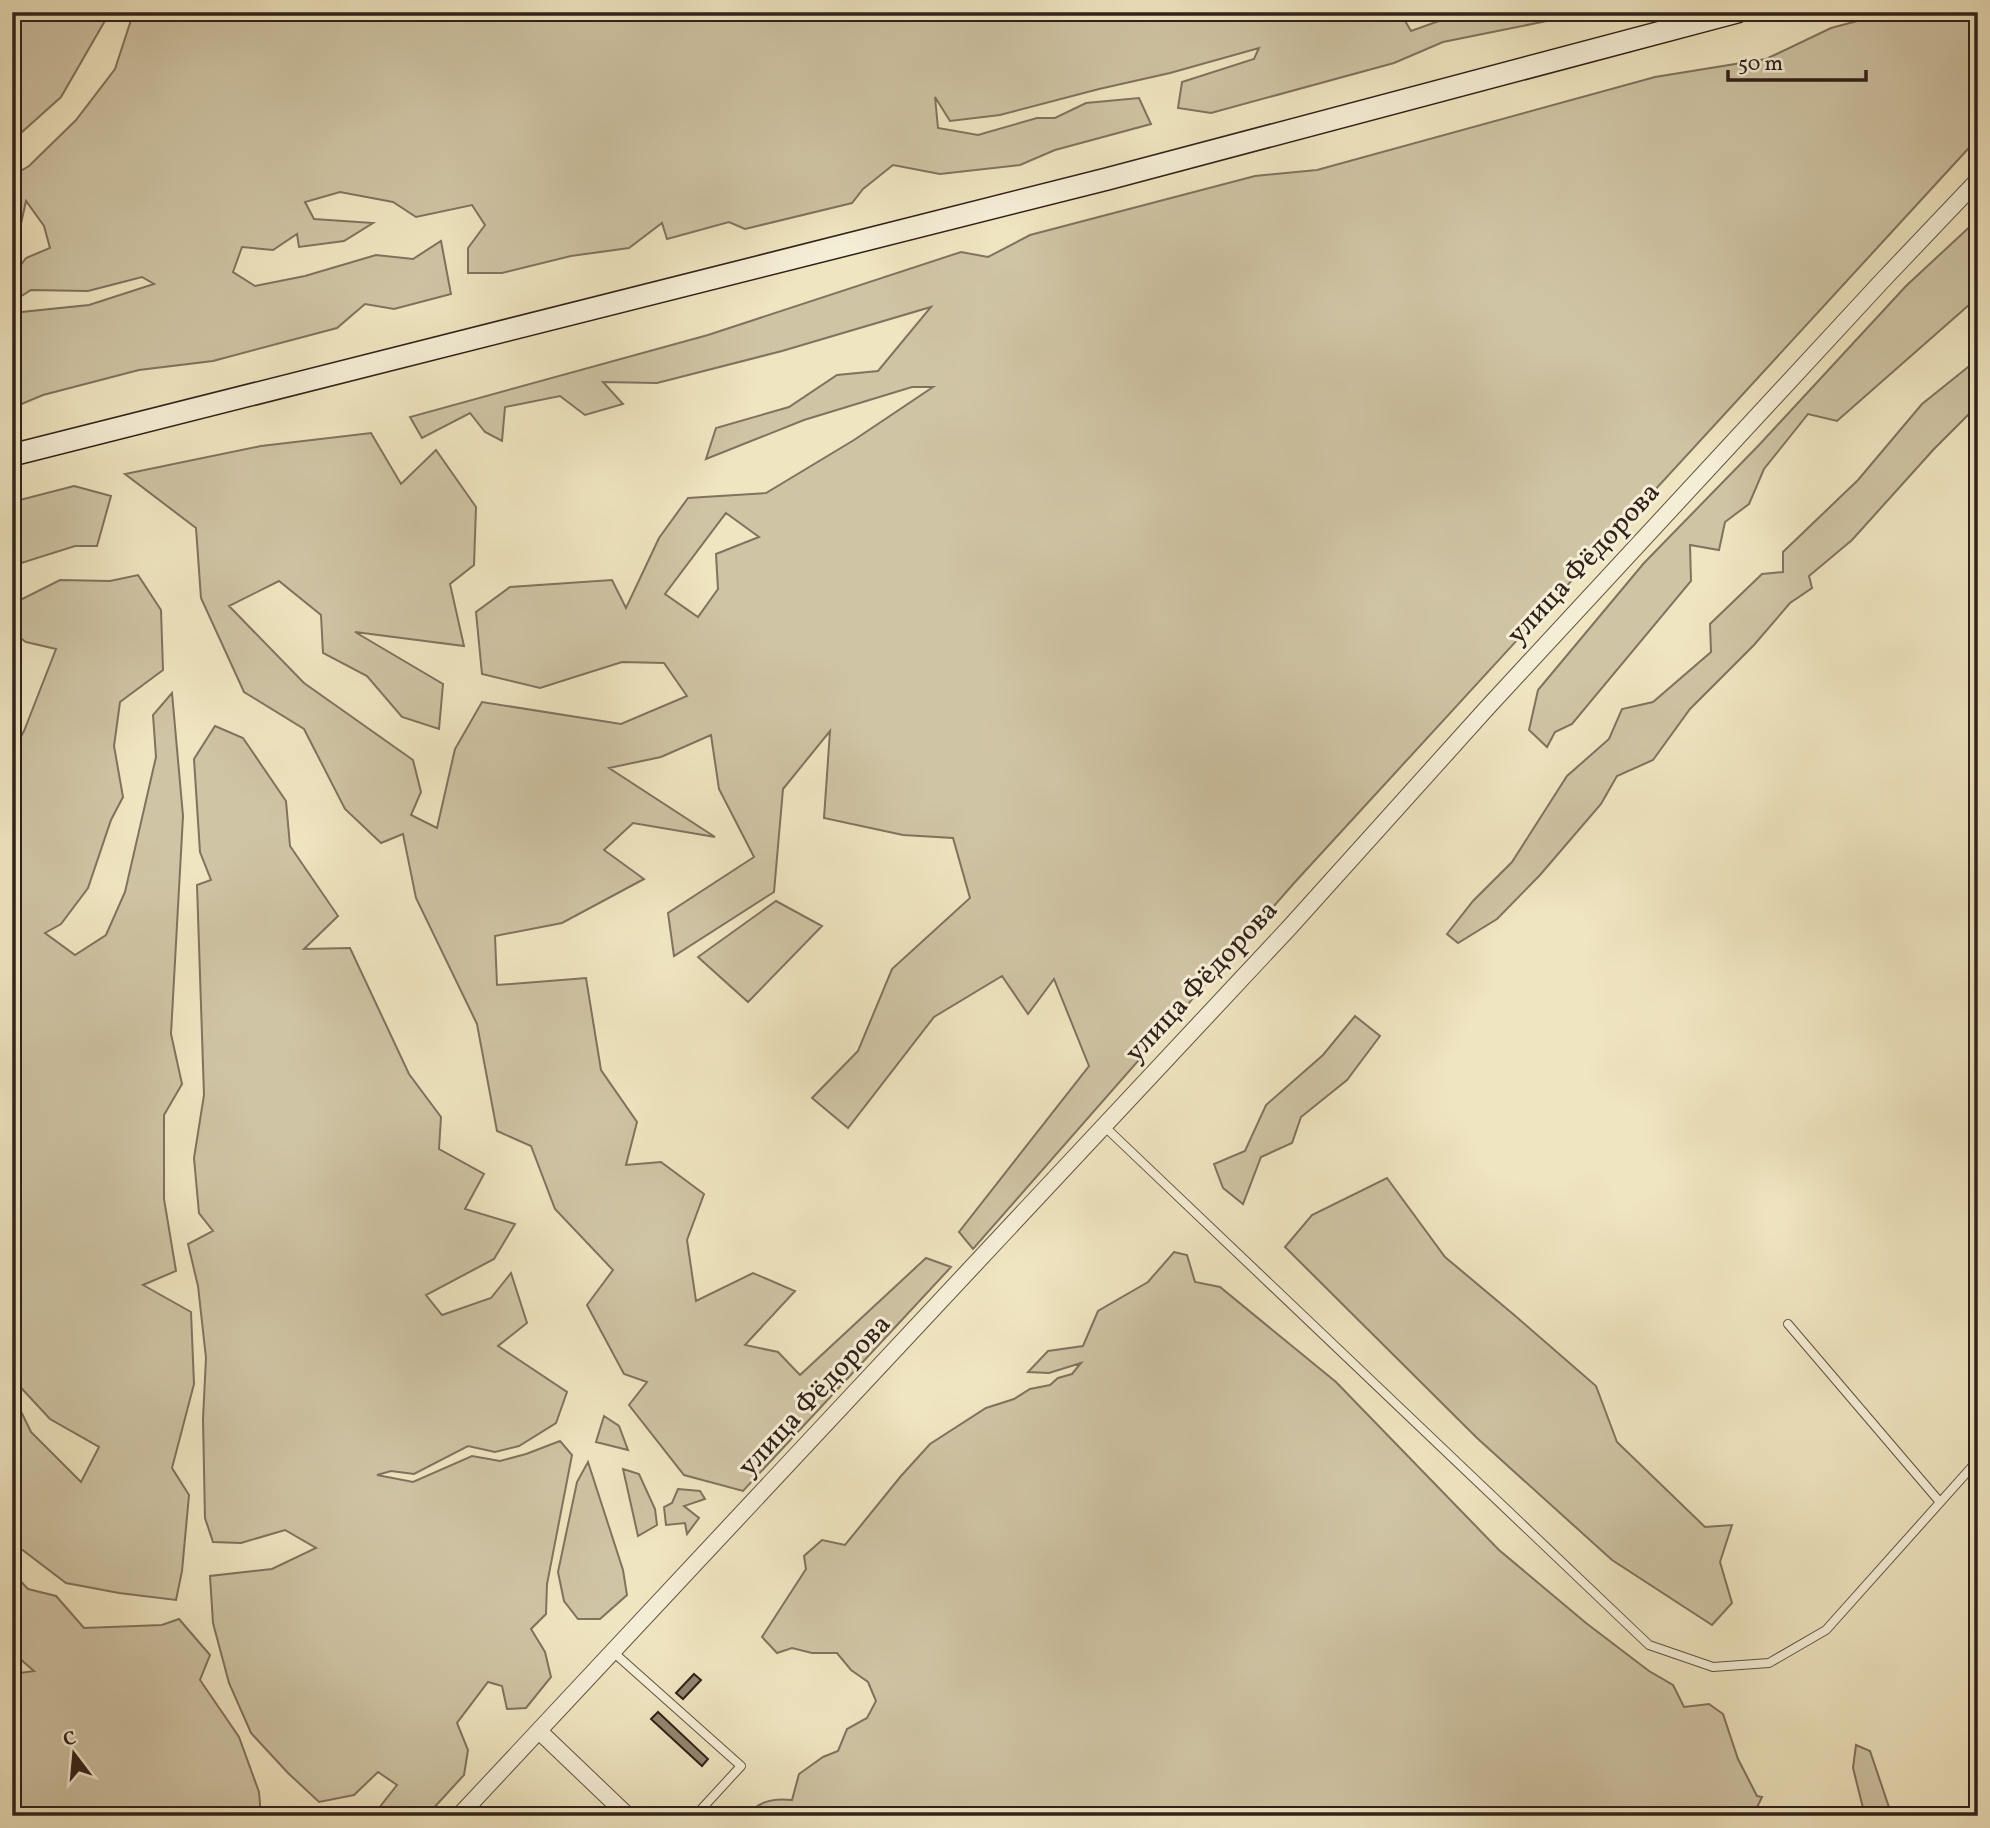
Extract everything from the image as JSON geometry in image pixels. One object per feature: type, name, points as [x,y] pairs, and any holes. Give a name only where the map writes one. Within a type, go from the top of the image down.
[{"type":"main road","points":[[12,455],[1107,179],[1737,12]]},
{"type":"street","name":"улица Фёдорова","points":[[459,1816],[1289,928],[1524,668],[1978,180]]},
{"type":"street","points":[[539,1731],[628,1816]]},
{"type":"lane","points":[[1104,1126],[1649,1645],[1713,1667],[1769,1663],[1826,1630],[1978,1460]]},
{"type":"lane","points":[[1788,1324],[1940,1501]]},
{"type":"lane","points":[[612,1651],[741,1766],[695,1816]]},
{"type":"shaded area","points":[[12,12],[110,12],[61,97],[12,141]]},
{"type":"shaded area","points":[[131,12],[1400,12],[1411,31],[1464,12],[1546,12],[1547,21],[1443,42],[1394,63],[1211,113],[1178,108],[1182,82],[1254,59],[1259,48],[1000,115],[950,121],[935,97],[938,128],[978,135],[1037,118],[1055,118],[1086,103],[1139,98],[1151,124],[1055,150],[1020,165],[940,174],[893,165],[863,189],[852,203],[745,229],[729,222],[667,239],[662,223],[629,248],[571,256],[502,273],[468,273],[468,248],[485,225],[472,205],[416,217],[393,202],[340,192],[305,202],[314,219],[373,223],[344,241],[299,247],[297,234],[273,250],[242,247],[233,272],[255,286],[305,276],[376,255],[413,259],[441,241],[451,294],[394,309],[365,304],[337,328],[213,361],[139,370],[43,395],[12,408],[12,313],[89,305],[154,284],[142,277],[88,291],[31,290],[12,302],[12,277],[26,258],[50,248],[44,226],[26,201],[17,242],[12,246],[12,176],[29,166],[76,120],[115,69],[132,17]]},
{"type":"shaded area","points":[[1891,12],[1978,12],[1978,138],[1295,882],[973,1249],[959,1232],[1089,1066],[1054,979],[1028,1014],[1002,976],[934,1017],[848,1128],[812,1098],[858,1051],[892,969],[970,898],[953,838],[903,835],[824,818],[830,731],[783,789],[774,892],[674,956],[668,913],[754,857],[719,789],[711,735],[661,757],[609,768],[715,837],[633,823],[604,850],[644,879],[562,923],[495,936],[497,985],[586,978],[601,1070],[637,1122],[626,1165],[661,1162],[704,1194],[687,1240],[696,1301],[753,1273],[795,1291],[745,1345],[778,1352],[800,1375],[926,1258],[951,1267],[743,1491],[684,1475],[629,1405],[647,1382],[624,1374],[587,1305],[613,1270],[555,1209],[531,1146],[497,1131],[477,1024],[416,898],[403,834],[381,843],[345,809],[304,729],[244,692],[201,598],[196,528],[125,474],[261,446],[371,433],[401,484],[436,450],[476,507],[474,565],[450,584],[464,646],[355,632],[443,684],[439,729],[402,717],[367,676],[323,653],[321,615],[279,581],[229,606],[304,683],[413,760],[421,792],[411,815],[437,828],[455,749],[482,702],[621,724],[687,696],[664,663],[622,662],[540,688],[482,674],[476,612],[510,587],[612,580],[626,608],[659,538],[688,498],[766,493],[854,440],[933,387],[912,387],[804,420],[706,459],[716,428],[789,407],[837,375],[878,371],[931,307],[782,351],[657,383],[603,382],[623,404],[585,415],[560,396],[505,407],[502,441],[485,432],[470,413],[422,438],[410,417],[708,335],[961,252],[988,257],[1030,235],[1255,176],[1317,170],[1655,77],[1766,59],[1831,28]],"holes":[[[726,513],[759,537],[716,554],[718,589],[698,617],[665,594]]]},
{"type":"shaded area","points":[[1978,219],[1978,297],[1837,421],[1808,414],[1764,469],[1749,504],[1725,522],[1719,550],[1690,545],[1691,581],[1572,724],[1555,732],[1547,747],[1529,730],[1538,690],[1644,563],[1759,445],[1906,286]]},
{"type":"shaded area","points":[[1978,359],[1978,405],[1934,449],[1852,540],[1809,576],[1812,588],[1790,603],[1754,645],[1690,709],[1653,760],[1617,776],[1601,804],[1540,875],[1497,919],[1458,943],[1447,934],[1473,901],[1512,862],[1567,776],[1609,739],[1622,709],[1653,702],[1711,652],[1710,624],[1762,574],[1783,572],[1783,552],[1858,480],[1922,404]]},
{"type":"shaded area","points":[[74,486],[111,496],[97,546],[75,546],[12,566],[12,502]]},
{"type":"shaded area","points":[[138,575],[161,610],[163,670],[120,702],[114,746],[123,797],[111,820],[88,888],[61,924],[45,933],[75,955],[106,935],[125,892],[156,757],[153,715],[172,693],[183,816],[171,1034],[182,1084],[164,1115],[164,1199],[176,1271],[143,1285],[191,1312],[194,1384],[172,1468],[189,1495],[182,1571],[176,1600],[66,1583],[12,1542],[12,1393],[31,1432],[81,1482],[99,1447],[50,1419],[12,1378],[12,752],[24,731],[56,649],[26,642],[12,632],[12,604],[60,580],[110,581]]},
{"type":"shaded area","points":[[215,726],[243,738],[286,801],[290,846],[338,916],[304,949],[350,948],[409,1074],[441,1117],[439,1149],[484,1174],[465,1209],[515,1224],[494,1259],[426,1295],[442,1315],[491,1298],[511,1273],[527,1323],[498,1346],[567,1392],[556,1423],[519,1446],[495,1452],[468,1446],[414,1474],[391,1471],[377,1475],[413,1482],[472,1456],[500,1461],[560,1441],[572,1455],[547,1584],[546,1614],[531,1629],[545,1652],[551,1677],[526,1708],[507,1709],[502,1686],[488,1682],[457,1723],[468,1750],[464,1775],[424,1816],[377,1816],[375,1813],[397,1785],[378,1772],[354,1795],[319,1802],[251,1733],[229,1683],[213,1623],[210,1576],[272,1569],[316,1548],[285,1530],[241,1543],[213,1542],[205,1518],[203,1419],[206,1358],[198,1286],[188,1244],[213,1231],[199,1213],[194,1158],[204,1095],[197,885],[211,880],[200,852],[194,759]]},
{"type":"shaded area","points":[[776,901],[822,926],[748,1002],[698,957]]},
{"type":"shaded area","points":[[1355,1016],[1380,1036],[1347,1080],[1301,1117],[1292,1143],[1261,1157],[1243,1204],[1223,1188],[1214,1164],[1245,1151],[1266,1105],[1323,1055]]},
{"type":"shaded area","points":[[1387,1178],[1445,1257],[1596,1386],[1617,1442],[1705,1527],[1732,1525],[1720,1562],[1732,1603],[1712,1625],[1612,1560],[1477,1438],[1285,1247],[1312,1215]]},
{"type":"shaded area","points":[[1174,1252],[1187,1255],[1195,1282],[1220,1287],[1336,1382],[1499,1550],[1586,1623],[1649,1671],[1673,1685],[1684,1707],[1709,1704],[1723,1714],[1738,1759],[1757,1796],[1762,1797],[1753,1816],[748,1816],[757,1806],[767,1801],[792,1800],[799,1774],[823,1757],[838,1751],[847,1729],[867,1718],[876,1701],[868,1682],[851,1670],[837,1653],[812,1653],[792,1648],[777,1653],[762,1637],[806,1569],[804,1556],[822,1540],[845,1545],[930,1444],[986,1408],[1014,1399],[1030,1389],[1050,1385],[1058,1378],[1072,1374],[1081,1363],[1049,1373],[1028,1372],[1048,1351],[1083,1346],[1098,1311],[1148,1282]]},
{"type":"shaded area","points":[[604,1416],[619,1426],[628,1450],[596,1442]]},
{"type":"shaded area","points":[[588,1462],[623,1570],[627,1595],[600,1619],[578,1619],[564,1601],[558,1572],[577,1482]]},
{"type":"shaded area","points":[[623,1469],[639,1474],[655,1509],[657,1525],[638,1536]]},
{"type":"shaded area","points":[[678,1489],[700,1491],[705,1499],[684,1506],[699,1518],[687,1534],[685,1523],[666,1525],[664,1507],[672,1503]]},
{"type":"shaded area","points":[[12,1572],[28,1589],[56,1596],[84,1628],[162,1625],[179,1619],[210,1655],[200,1680],[239,1737],[259,1792],[261,1816],[12,1816],[12,1674],[34,1671],[12,1652]]},
{"type":"shaded area","points":[[1856,1745],[1870,1751],[1892,1816],[1865,1816],[1853,1768]]},
{"type":"building","points":[[694,1674],[701,1680],[683,1699],[676,1693]]},
{"type":"building","points":[[658,1712],[708,1759],[702,1766],[651,1719]]}]
